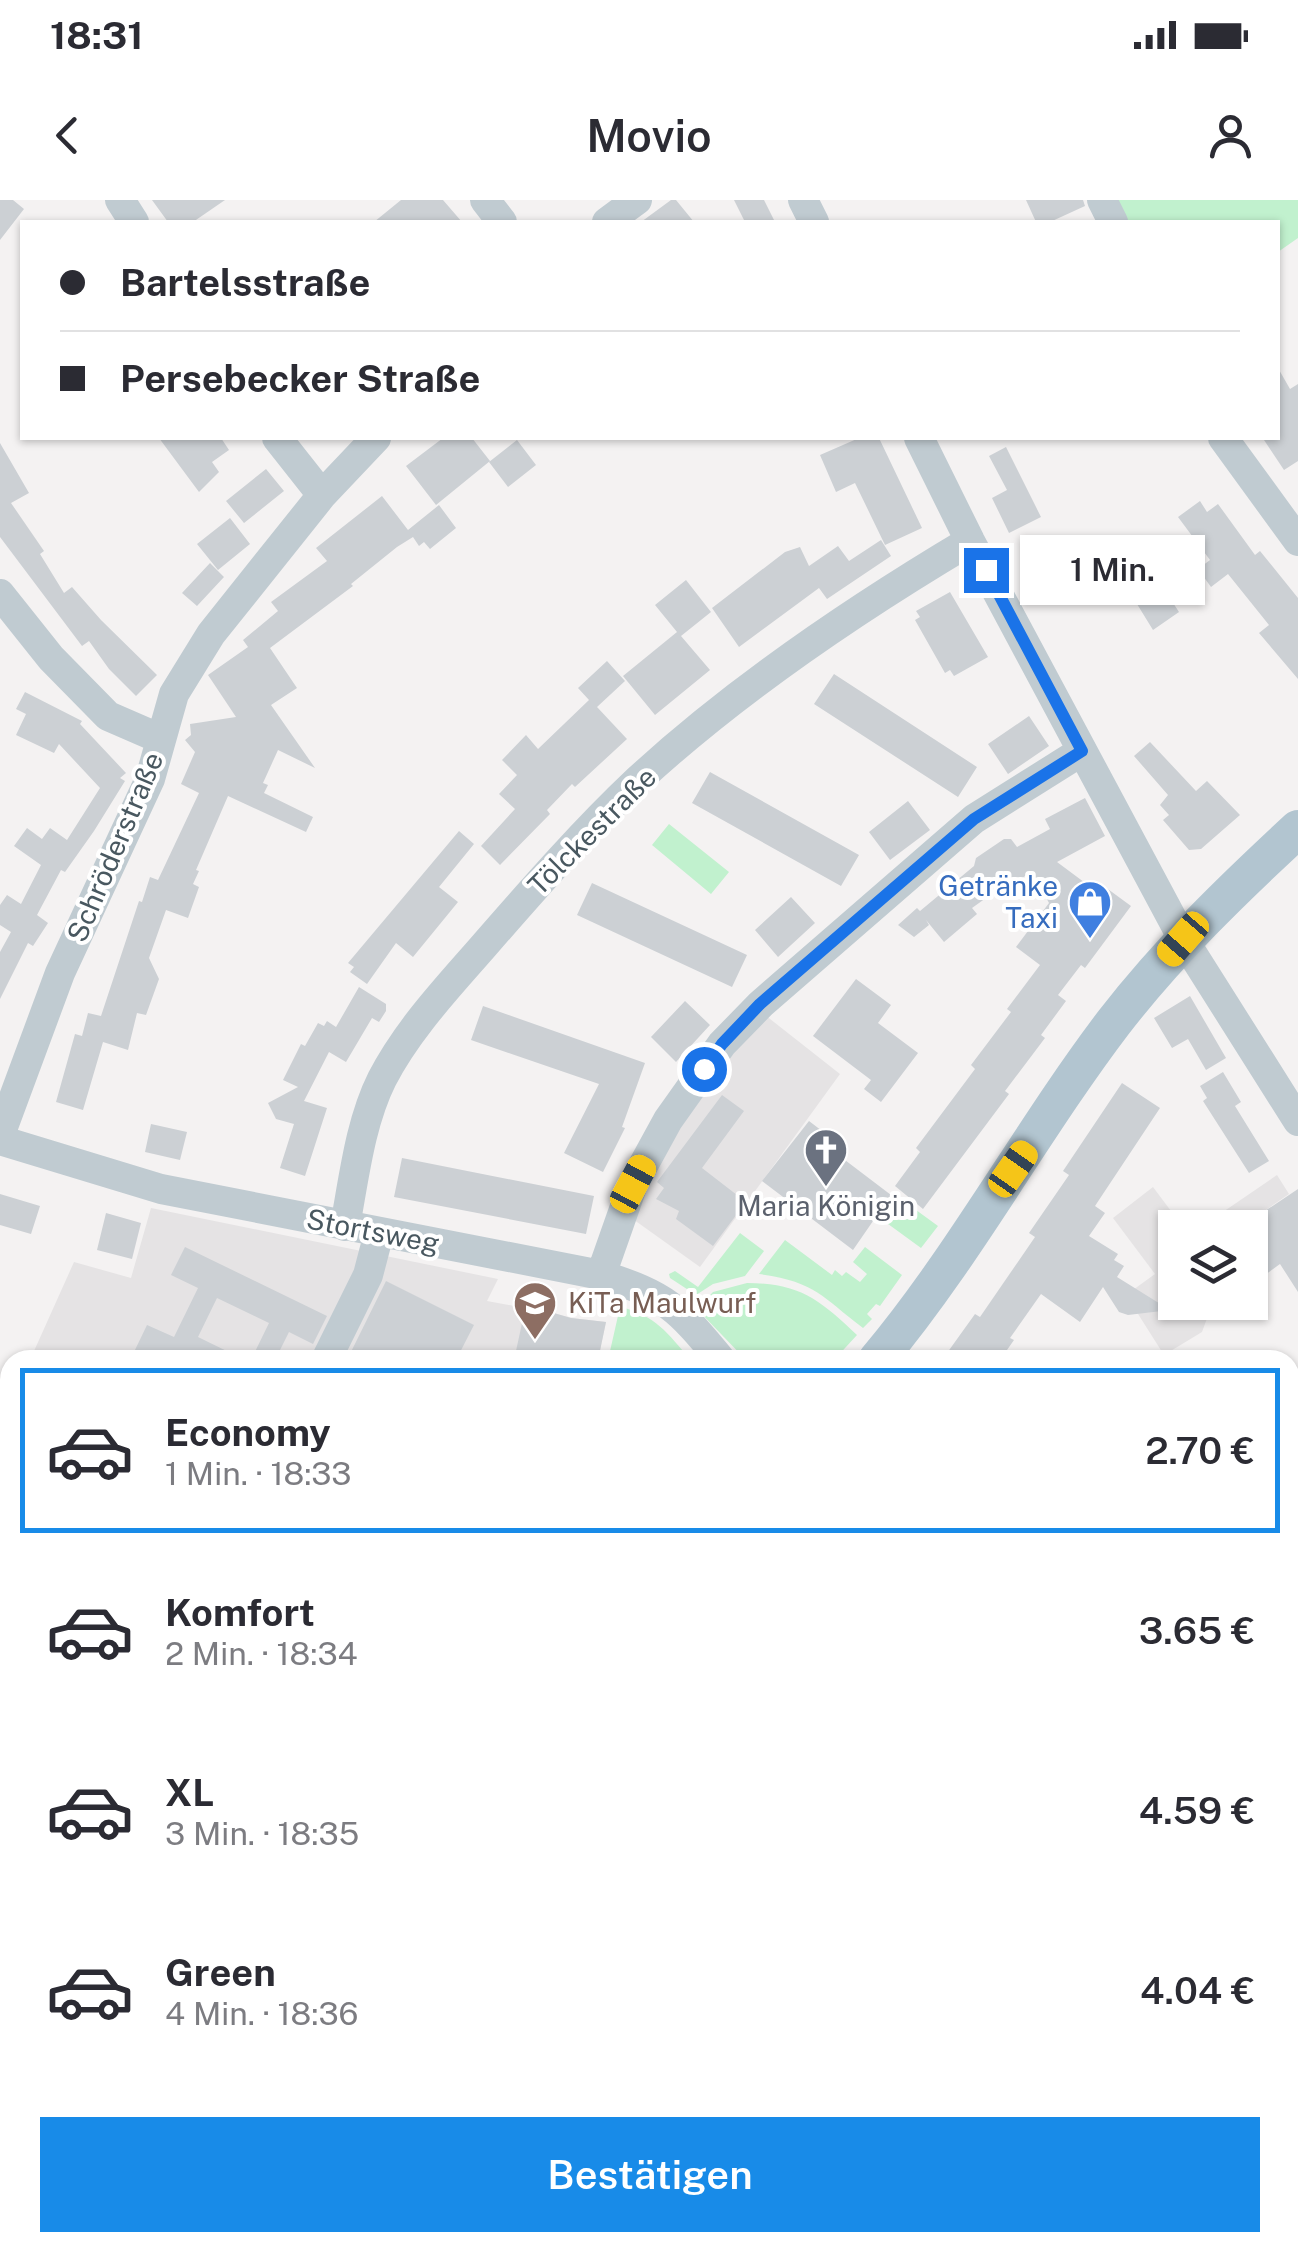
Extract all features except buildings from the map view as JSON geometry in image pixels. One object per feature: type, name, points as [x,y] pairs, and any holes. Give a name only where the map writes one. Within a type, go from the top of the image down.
[{"type":"main road","points":[[891,1350],[1111,1026],[1183,939],[1298,829]]},
{"type":"street","points":[[485,200],[500,220]]},
{"type":"street","points":[[610,220],[637,200]]},
{"type":"street","points":[[279,440],[322,495]]},
{"type":"street","name":"Schröderstraße","points":[[0,1138],[60,973],[150,779],[174,694],[211,634],[322,495],[374,440]]},
{"type":"street","points":[[921,440],[970,541],[1183,939],[1298,1121]]},
{"type":"street","points":[[1224,440],[1298,541]]},
{"type":"street","name":"Tölckestraße","points":[[345,1226],[360,1149],[381,1082],[414,1028],[524,900],[637,782],[702,724],[878,597],[970,541]]},
{"type":"street","points":[[0,594],[51,658],[108,716],[161,739]]},
{"type":"street","points":[[600,1275],[633,1184],[668,1120],[734,1032],[760,1004],[974,819],[1082,751]]},
{"type":"street","name":"Stortsweg","points":[[0,1138],[146,1185],[600,1275],[646,1290],[681,1312],[713,1350]]},
{"type":"street","points":[[331,1350],[368,1275],[379,1233]]},
{"type":"shaded area","name":"Maria Königin","points":[[765,1015],[840,1074],[700,1267],[630,1217],[688,1107]]},
{"type":"shaded area","points":[[1277,1175],[1289,1194],[1266,1210],[1226,1210]]},
{"type":"shaded area","points":[[1153,1187],[1170,1210],[1158,1210],[1158,1320],[1206,1320],[1202,1332],[1172,1350],[1161,1350],[1126,1295],[1155,1274],[1113,1218]]},
{"type":"shaded area","points":[[151,1208],[498,1279],[487,1301],[606,1322],[600,1350],[34,1350],[74,1262],[131,1278]]},
{"type":"green space","points":[[1115,200],[1298,200],[1298,238],[1280,251],[1280,220],[1125,220]]},
{"type":"green space","points":[[669,824],[729,872],[711,894],[652,845]]},
{"type":"green space","points":[[901,1199],[938,1226],[921,1248],[884,1221]]},
{"type":"green space","points":[[740,1233],[764,1251],[745,1276],[713,1284],[696,1295],[670,1278],[669,1274],[675,1271],[698,1287]]},
{"type":"green space","points":[[785,1240],[832,1275],[835,1270],[842,1276],[846,1272],[860,1282],[867,1274],[853,1262],[865,1247],[902,1275],[880,1306],[876,1304],[867,1314],[872,1319],[863,1328],[806,1286],[759,1274]]},
{"type":"green space","points":[[747,1283],[795,1290],[832,1312],[857,1335],[843,1350],[736,1350],[697,1309],[713,1292]]},
{"type":"green space","points":[[620,1307],[652,1320],[682,1350],[610,1350]]},
{"type":"place","name":"Getränke Taxi","points":[[1090,940]]},
{"type":"place","name":"Maria Königin","points":[[826,1188]]},
{"type":"place","name":"KiTa Maulwurf","points":[[535,1341]]},
{"type":"route","points":[[704,1069],[760,1004],[974,819],[1082,751],[986,570]]}]
